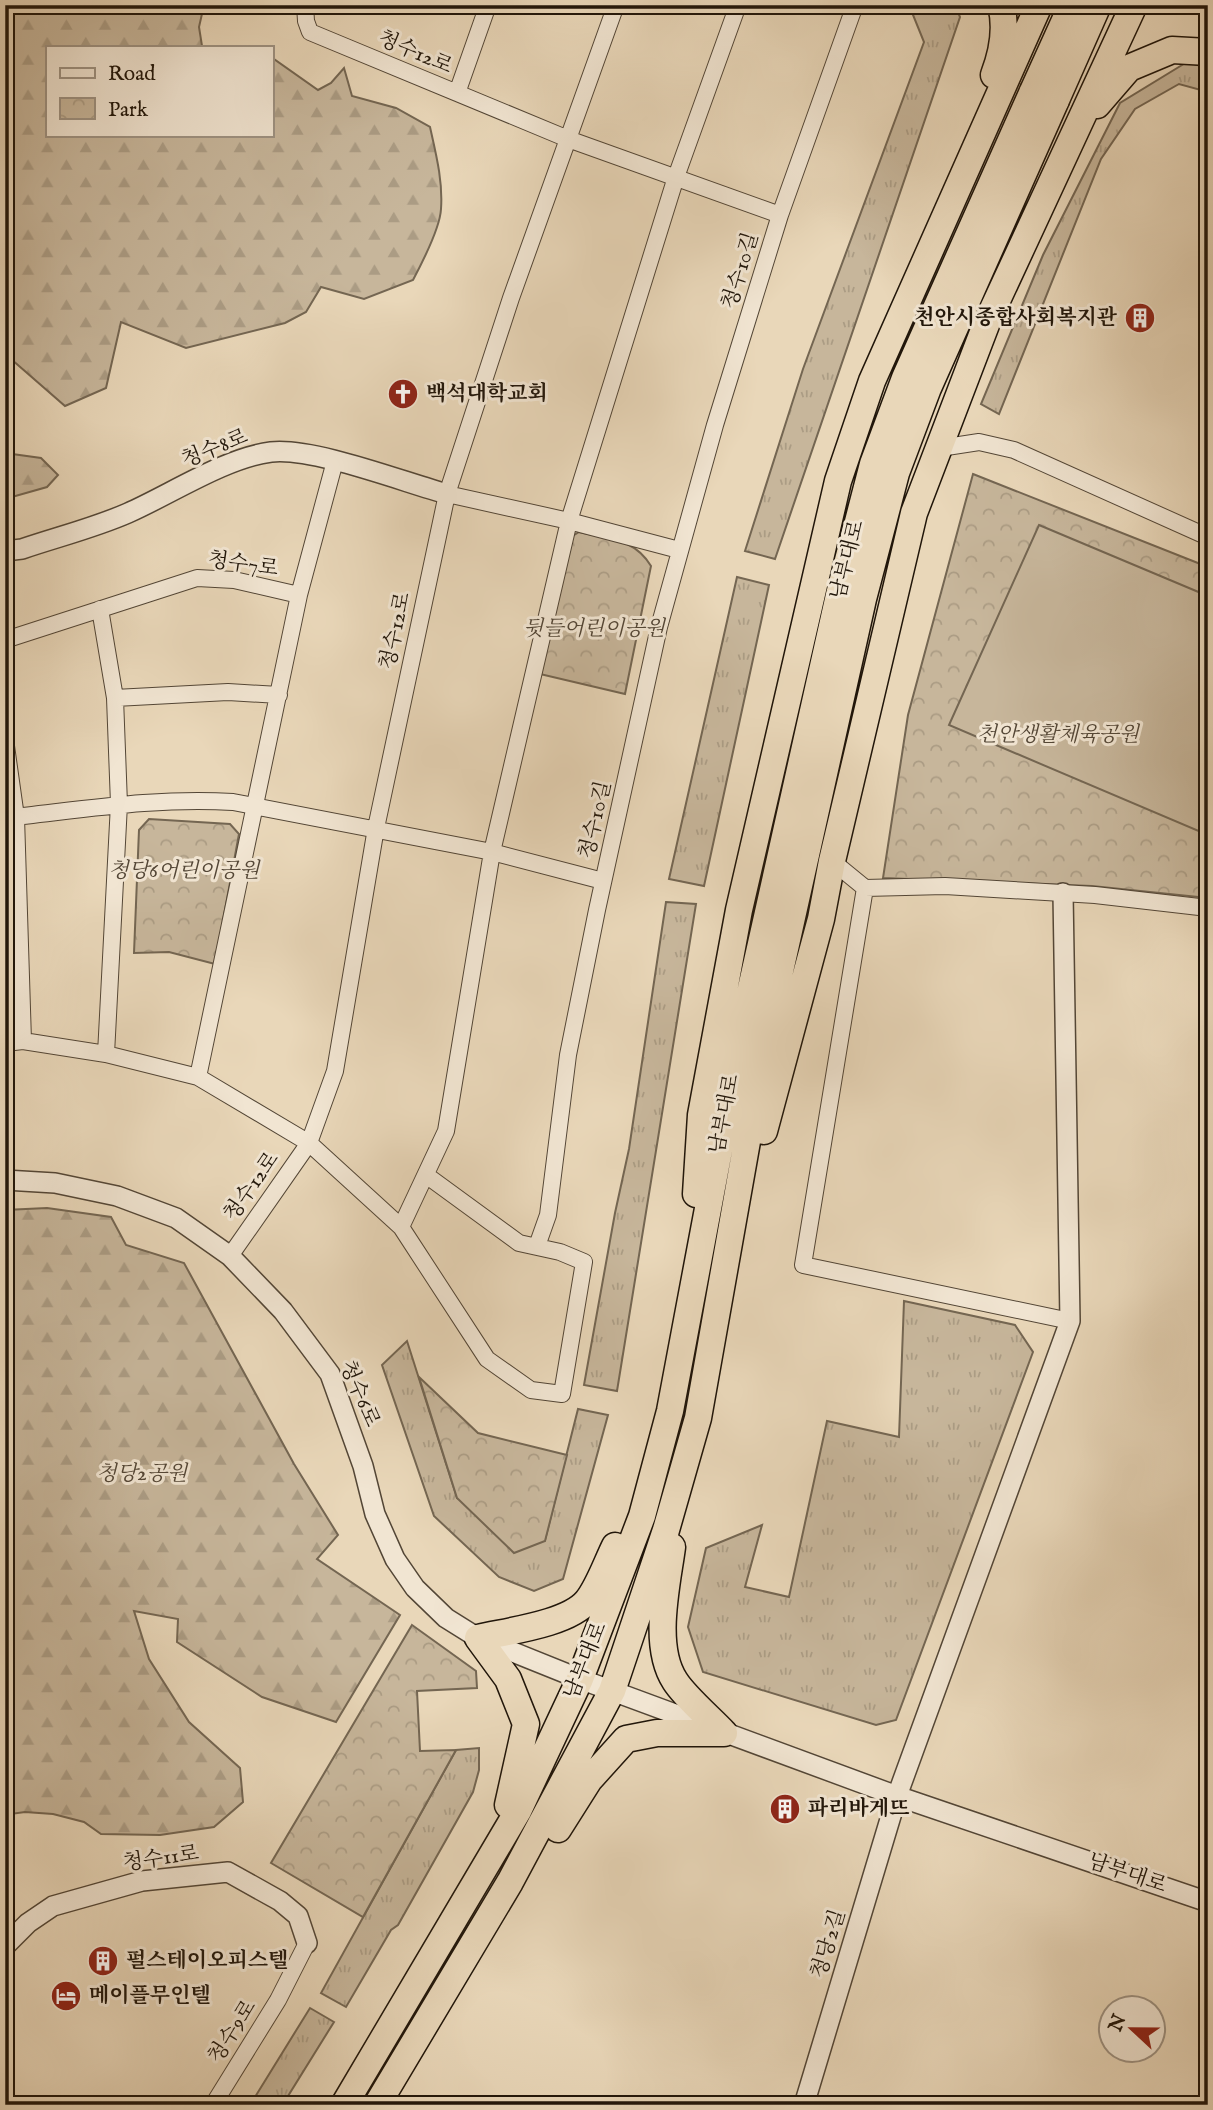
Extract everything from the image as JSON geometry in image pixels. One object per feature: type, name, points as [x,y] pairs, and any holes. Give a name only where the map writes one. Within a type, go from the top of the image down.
[{"type":"highway","points":[[947,215],[1002,54],[1002,5]]},
{"type":"highway","points":[[687,1322],[701,1115],[739,911],[838,481],[872,381],[1039,5]]},
{"type":"highway","points":[[1044,95],[1072,5]]},
{"type":"highway","points":[[1044,95],[1098,5]]},
{"type":"highway","points":[[719,1299],[821,919],[832,861],[914,513],[987,322],[1134,5]]},
{"type":"highway","points":[[1013,65],[1031,51],[1048,47],[1069,57],[1080,66],[1083,74],[1084,110]]},
{"type":"highway","points":[[1043,197],[1099,101],[1129,68],[1172,50],[1208,52]]},
{"type":"highway","name":"남부대로","points":[[380,2101],[510,1882],[612,1691],[666,1530],[698,1418],[766,1034],[860,612],[896,473],[1044,95]]},
{"type":"highway","name":"남부대로","points":[[344,2105],[518,1811],[580,1679],[642,1516],[670,1411],[741,1033],[839,595],[873,464],[905,378],[1044,95]]},
{"type":"highway","points":[[479,1876],[512,1795],[526,1724],[508,1679],[478,1638],[551,1623],[586,1602],[656,1467]]},
{"type":"highway","points":[[682,1471],[663,1616],[664,1650],[674,1681],[724,1733]]},
{"type":"highway","points":[[510,1882],[555,1833],[589,1780],[626,1740],[657,1733],[724,1733]]},
{"type":"highway","points":[[337,2105],[359,2079]]},
{"type":"street","name":"청수12로","points":[[304,5],[310,32],[568,139]]},
{"type":"street","points":[[457,93],[488,5]]},
{"type":"street","name":"청수12로","points":[[230,1256],[309,1143],[335,1070],[376,828],[447,494],[511,298],[616,5]]},
{"type":"street","points":[[401,1227],[446,1131],[492,852],[569,521],[676,177],[738,5]]},
{"type":"street","name":"청수10길","points":[[537,1246],[548,1215],[568,1055],[659,627],[715,425],[780,215],[855,5]]},
{"type":"street","points":[[568,139],[780,215]]},
{"type":"street","points":[[940,447],[979,442],[1014,450],[1208,537]]},
{"type":"street","name":"청수8로","points":[[5,551],[22,549],[125,514],[234,462],[272,452],[335,461],[447,494]]},
{"type":"street","points":[[299,595],[335,461]]},
{"type":"street","points":[[447,494],[569,521],[679,550]]},
{"type":"street","name":"청수7로","points":[[5,640],[197,578],[234,580],[299,595],[198,1077]]},
{"type":"street","points":[[100,609],[115,698],[119,804],[106,1054]]},
{"type":"street","points":[[115,698],[228,692],[279,695]]},
{"type":"street","points":[[5,739],[23,1041]]},
{"type":"street","points":[[11,818],[119,804],[189,799],[254,805],[492,852],[603,881]]},
{"type":"street","points":[[832,861],[865,888],[945,886],[1063,893],[1208,908]]},
{"type":"street","points":[[865,888],[803,1265],[1070,1321],[1063,893]]},
{"type":"street","name":"청수12로","points":[[5,1043],[23,1041],[106,1054],[198,1077],[309,1143]]},
{"type":"street","points":[[309,1143],[401,1227],[487,1359],[531,1390],[562,1394],[584,1262],[537,1246],[519,1243],[426,1175]]},
{"type":"street","name":"청수6로","points":[[5,1180],[55,1183],[117,1196],[176,1218],[230,1256],[283,1311],[330,1374],[363,1466],[375,1514],[395,1559],[415,1588],[446,1618],[478,1638],[612,1691]]},
{"type":"street","name":"청당2길","points":[[804,2105],[897,1796],[1070,1321]]},
{"type":"street","name":"남부대로","points":[[612,1691],[897,1796],[1208,1902]]},
{"type":"street","name":"청수11로","points":[[5,1946],[28,1923],[53,1906],[142,1881],[228,1872],[280,1901],[298,1916],[307,1943]]},
{"type":"street","name":"청수9로","points":[[213,2105],[278,2000],[307,1943]]},
{"type":"green space","points":[[5,5],[204,5],[199,27],[202,46],[46,46],[46,136],[273,136],[273,58],[318,90],[331,83],[344,68],[352,96],[396,108],[430,127],[440,178],[441,209],[434,235],[413,280],[364,299],[321,287],[306,312],[285,323],[186,348],[121,322],[106,388],[65,406],[11,359],[5,359]]},
{"type":"green space","points":[[909,5],[955,5],[960,17],[775,559],[745,551],[803,369],[924,42]]},
{"type":"green space","points":[[1187,62],[1208,68],[1208,92],[1179,84],[1135,109],[1101,159],[999,414],[981,404],[1043,255],[1120,103]]},
{"type":"green space","points":[[5,453],[41,458],[58,475],[47,487],[5,499]]},
{"type":"green space","name":"천안생활체육공원","points":[[973,474],[1208,567],[1208,898],[1092,886],[883,878],[908,715]]},
{"type":"green space","points":[[1039,525],[1208,596],[1208,835],[949,725]]},
{"type":"green space","name":"뒷들어린이공원","points":[[579,532],[629,545],[651,566],[625,694],[540,674],[571,537]]},
{"type":"green space","points":[[737,577],[769,585],[704,886],[669,879]]},
{"type":"green space","name":"청당6어린이공원","points":[[149,819],[230,824],[239,834],[215,964],[169,952],[134,953],[139,830]]},
{"type":"green space","points":[[666,902],[696,904],[617,1391],[584,1385],[629,1149]]},
{"type":"green space","name":"청당2공원","points":[[47,1208],[111,1217],[126,1245],[184,1263],[294,1464],[338,1535],[317,1559],[400,1615],[336,1722],[262,1697],[177,1642],[178,1619],[134,1611],[149,1659],[189,1722],[240,1768],[243,1802],[214,1827],[160,1835],[101,1834],[84,1822],[53,1814],[11,1814],[5,1796],[5,1210]]},
{"type":"green space","points":[[904,1301],[1015,1325],[1033,1352],[896,1720],[876,1725],[703,1672],[688,1627],[706,1548],[762,1525],[745,1587],[789,1597],[827,1421],[899,1437]]},
{"type":"green space","points":[[407,1341],[457,1498],[545,1540],[578,1409],[608,1415],[563,1579],[534,1591],[499,1577],[434,1516],[382,1365]]},
{"type":"green space","points":[[419,1377],[478,1433],[567,1455],[545,1541],[514,1553],[457,1498]]},
{"type":"green space","points":[[412,1625],[476,1671],[477,1688],[417,1691],[420,1751],[456,1750],[363,1917],[271,1863]]},
{"type":"green space","points":[[479,1748],[479,1770],[473,1792],[398,1925],[391,1930],[346,2007],[321,1993],[456,1750]]},
{"type":"green space","points":[[310,2008],[334,2022],[288,2096],[279,2105],[250,2105]]},
{"type":"place","name":"천안시종합사회복지관","points":[[1140,318]]},
{"type":"place","name":"백석대학교회","points":[[403,394]]},
{"type":"place","name":"파리바게뜨","points":[[785,1809]]},
{"type":"place","name":"펄스테이오피스텔","points":[[103,1961]]},
{"type":"place","name":"메이플무인텔","points":[[66,1996]]}]
